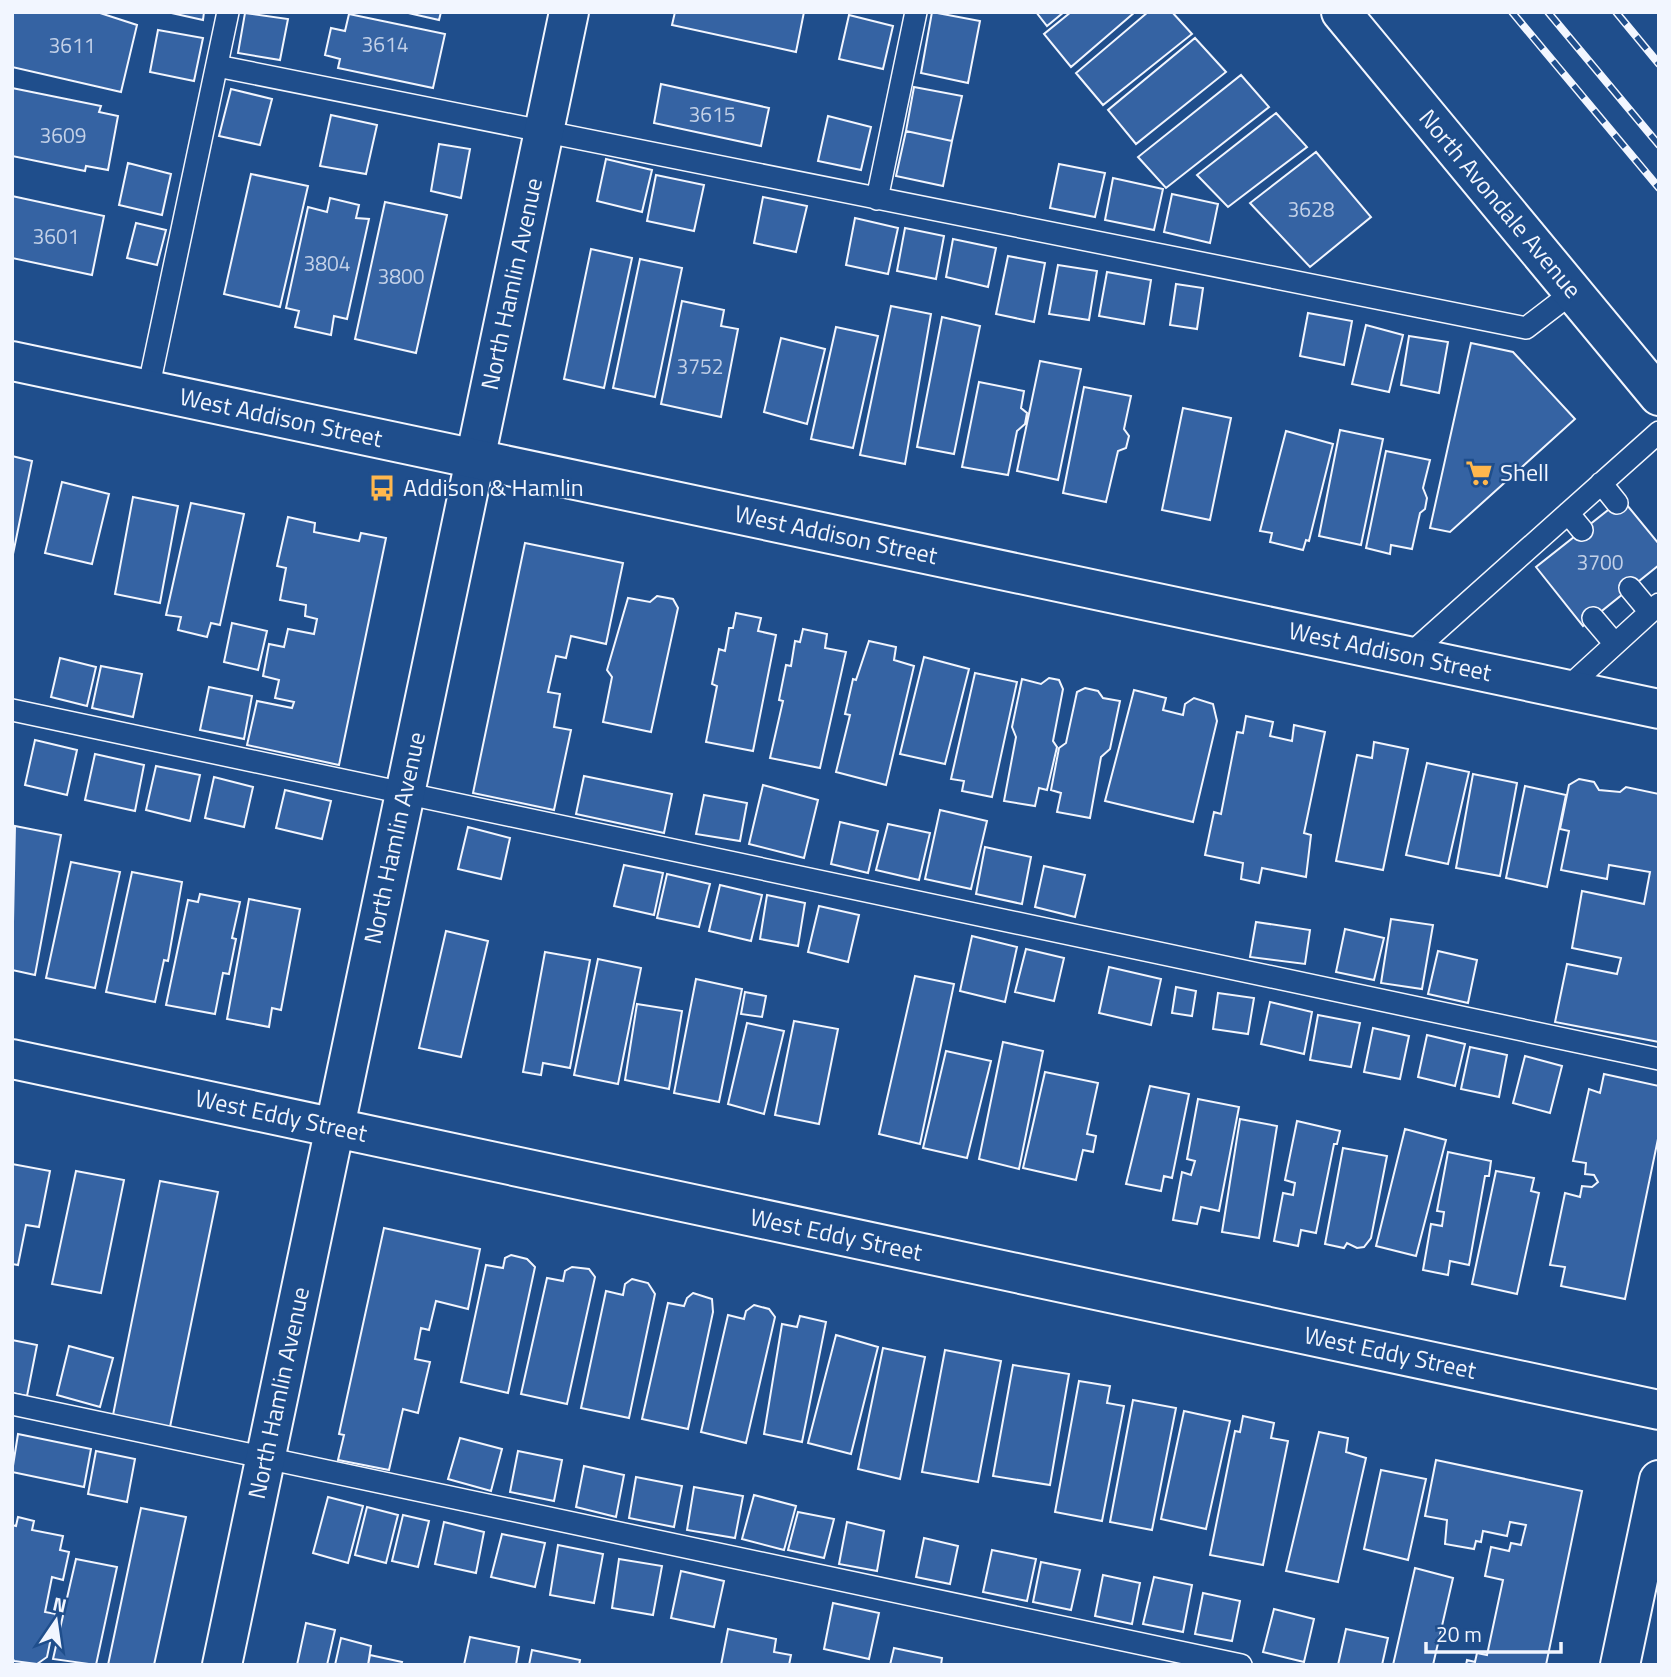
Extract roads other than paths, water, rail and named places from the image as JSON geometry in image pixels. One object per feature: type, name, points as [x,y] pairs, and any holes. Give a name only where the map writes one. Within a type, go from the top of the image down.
[{"type":"street","name":"North Hamlin Avenue","points":[[222,1665],[569,12]]},
{"type":"street","name":"North Avondale Avenue","points":[[1341,12],[1659,396]]},
{"type":"street","name":"West Addison Street","points":[[12,361],[1659,709]]},
{"type":"street","name":"West Eddy Street","points":[[12,1059],[1659,1410]]},
{"type":"street","points":[[1620,1665],[1659,1480]]},
{"type":"lane","points":[[148,390],[228,12]]},
{"type":"lane","points":[[877,199],[916,12]]},
{"type":"lane","points":[[216,66],[1526,328],[1573,292]]},
{"type":"lane","points":[[1408,656],[1538,553],[1568,513],[1659,432]]},
{"type":"lane","points":[[1601,483],[1617,503]]},
{"type":"lane","points":[[1568,513],[1582,530]]},
{"type":"lane","points":[[1566,689],[1654,608],[1630,588]]},
{"type":"lane","points":[[1593,618],[1615,644]]},
{"type":"lane","points":[[12,710],[1659,1059]]},
{"type":"lane","points":[[12,1404],[1241,1665]]},
{"type":"railway","points":[[1512,12],[1659,188]]},
{"type":"railway","points":[[1548,12],[1659,145]]},
{"type":"railway","points":[[1616,12],[1659,64]]},
{"type":"place","name":"Shell","points":[[1479,473]]},
{"type":"place","name":"Addison & Hamlin","points":[[382,488]]}]
